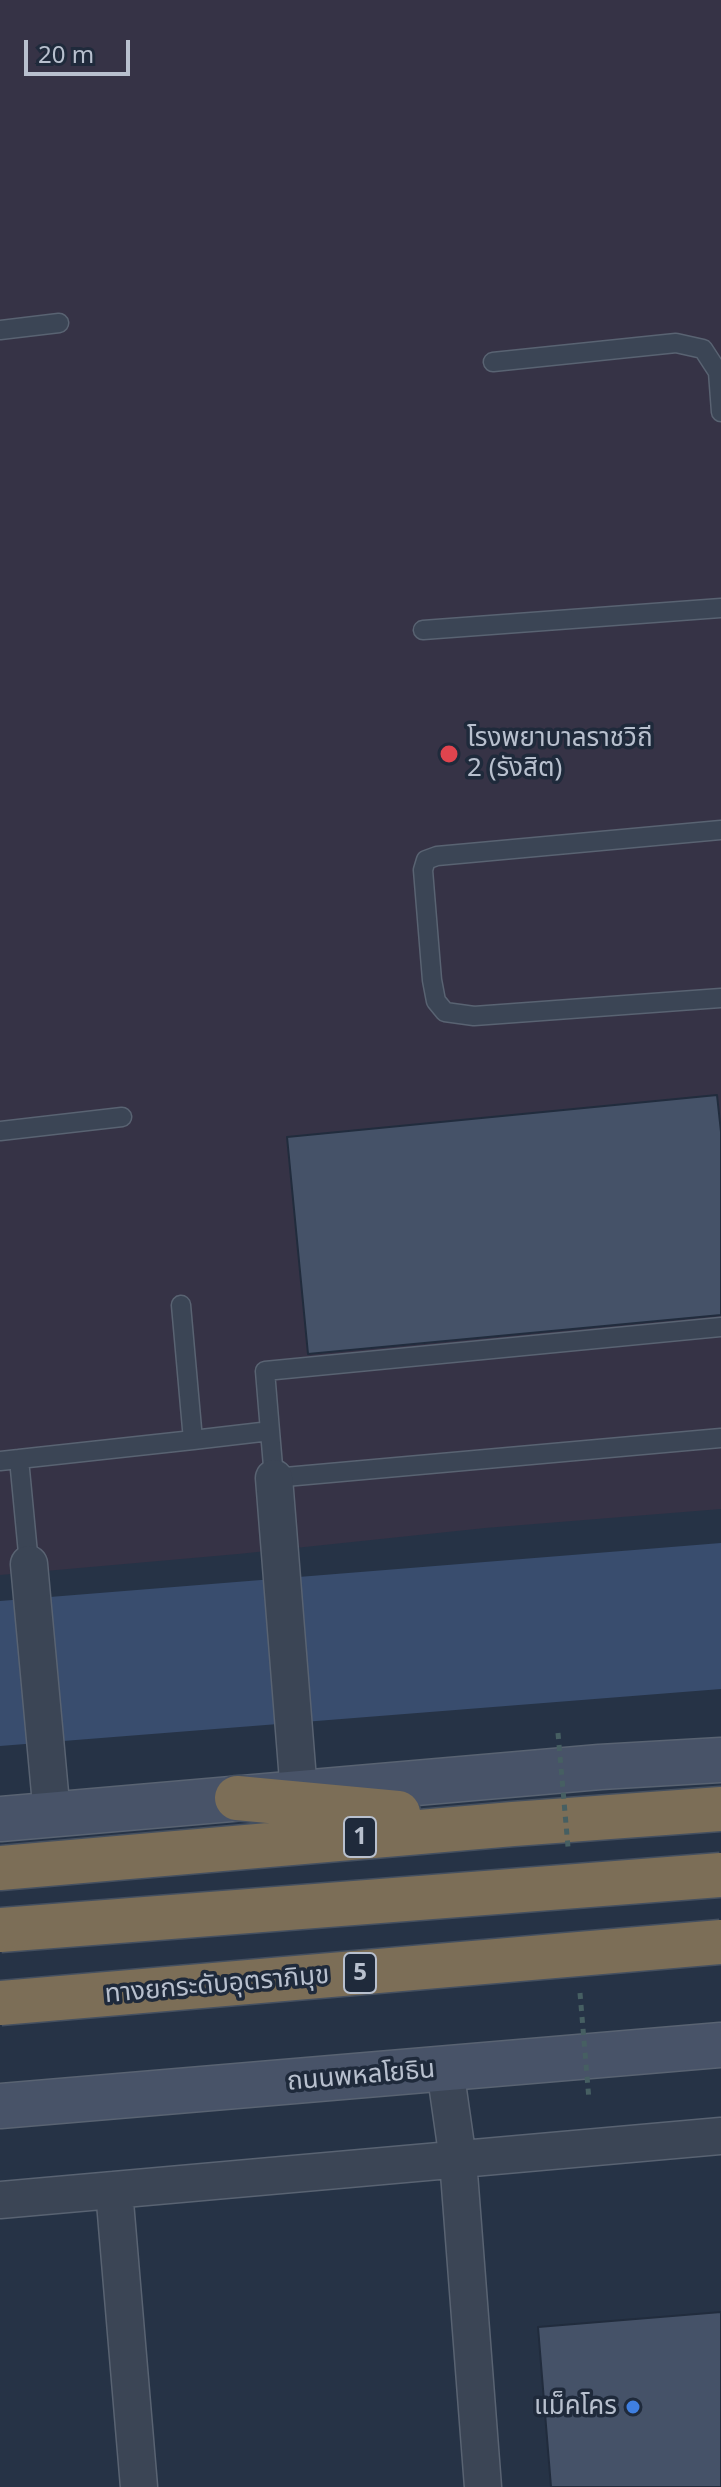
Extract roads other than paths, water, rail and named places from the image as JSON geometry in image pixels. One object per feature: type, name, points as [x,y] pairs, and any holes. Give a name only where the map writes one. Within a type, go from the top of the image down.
[{"type":"highway","points":[[237,1798],[513,1824]]},
{"type":"highway","name":"1","points":[[0,1868],[721,1809]]},
{"type":"highway","points":[[0,1930],[721,1875]]},
{"type":"highway","name":"ทางยกระดับอุตราภิมุข","points":[[0,2006],[721,1945]]},
{"type":"main road","name":"1","points":[[0,1819],[50,1798],[237,1798],[298,1778],[721,1760]]},
{"type":"main road","name":"ถนนพหลโยธิน","points":[[0,2106],[721,2045]]},
{"type":"street","points":[[274,1478],[298,1778]]},
{"type":"street","points":[[29,1564],[50,1798]]},
{"type":"street","points":[[445,2069],[458,2160],[483,2487]]},
{"type":"street","points":[[0,2200],[721,2136]]},
{"type":"street","points":[[114,2190],[139,2487]]},
{"type":"lane","points":[[0,330],[59,323]]},
{"type":"lane","points":[[493,362],[676,343],[703,349],[718,372],[721,412]]},
{"type":"lane","points":[[423,630],[721,608]]},
{"type":"lane","points":[[721,830],[437,856],[426,860],[423,870],[432,980],[436,1001],[445,1012],[474,1016],[721,998]]},
{"type":"lane","points":[[0,1131],[122,1117]]},
{"type":"lane","points":[[181,1305],[193,1440]]},
{"type":"lane","points":[[721,1327],[265,1371],[274,1478],[721,1438]]},
{"type":"lane","points":[[29,1564],[10,1460],[270,1431]]},
{"type":"water","points":[[721,1543],[721,1689],[0,1746],[0,1601]]},
{"type":"place","name":"โรงพยาบาลราชวิถี 2 (รังสิต)","points":[[449,754]]},
{"type":"place","name":"แม็คโคร","points":[[633,2407]]}]
